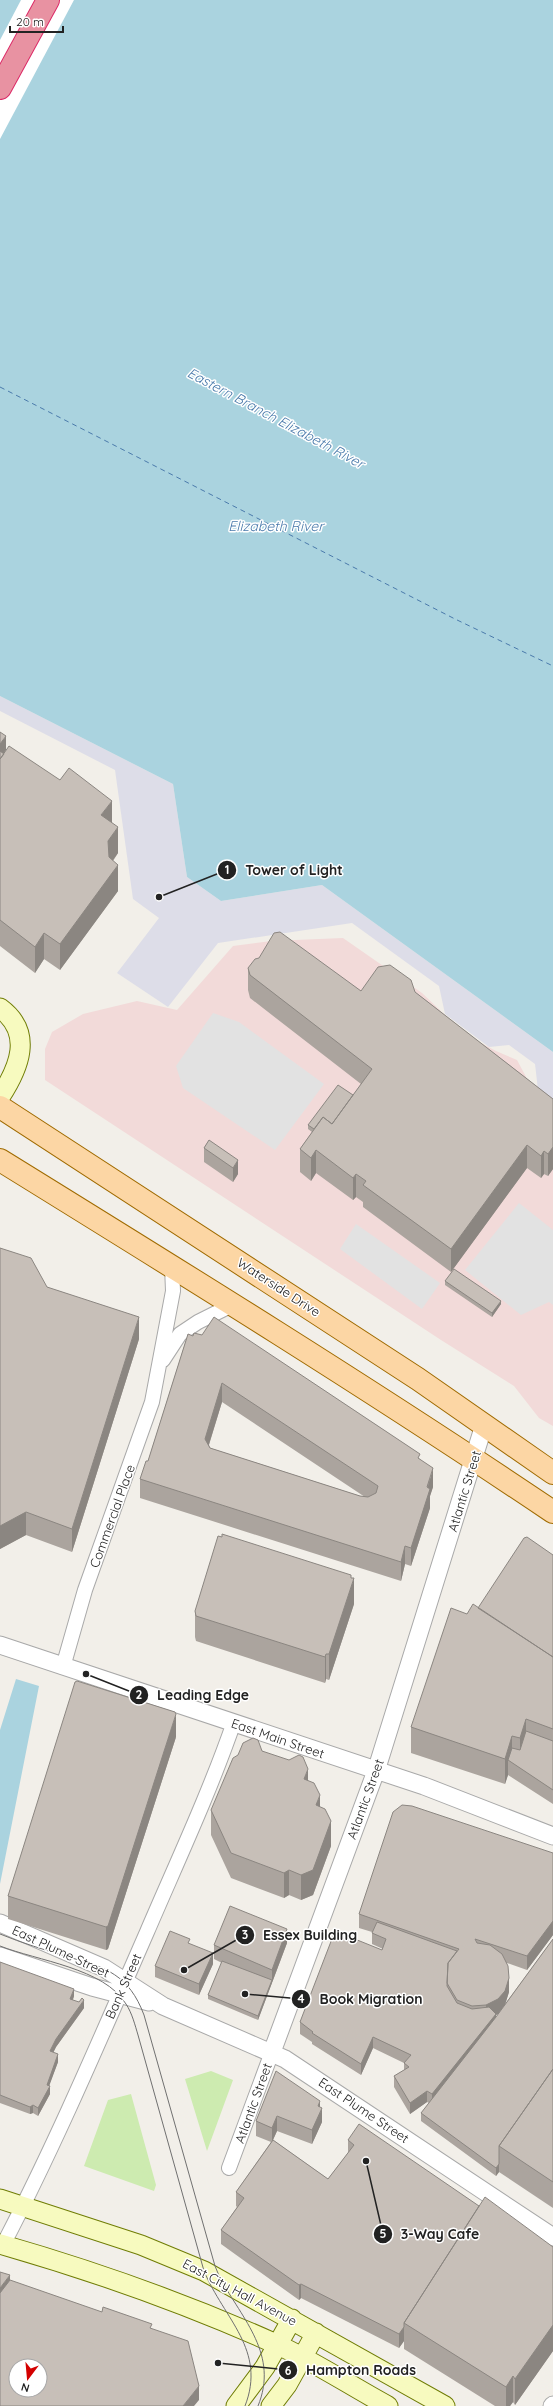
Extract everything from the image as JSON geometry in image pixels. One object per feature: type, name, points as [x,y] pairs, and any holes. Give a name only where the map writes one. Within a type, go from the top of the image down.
[{"type":"highway","points":[[0,88],[48,0]]},
{"type":"main road","points":[[0,1008],[15,1021],[21,1042],[15,1069],[0,1097]]},
{"type":"main road","name":"Waterside Drive","points":[[0,1107],[242,1262],[418,1379],[553,1473]]},
{"type":"main road","points":[[0,1160],[172,1266],[474,1458],[553,1512]]},
{"type":"main road","name":"East City Hall Avenue","points":[[0,2199],[120,2238],[190,2264],[220,2278],[445,2406]]},
{"type":"main road","points":[[1,2244],[140,2290],[277,2345],[388,2406]]},
{"type":"main road","points":[[236,2406],[256,2381],[292,2319]]},
{"type":"main road","points":[[271,2406],[287,2385],[316,2333]]},
{"type":"street","name":"Commercial Place","points":[[63,1668],[85,1590],[152,1402],[160,1365],[166,1320],[173,1291],[172,1266]]},
{"type":"street","name":"Commercial Place","points":[[160,1365],[180,1334],[198,1322],[232,1305]]},
{"type":"street","name":"Atlantic Street","points":[[229,2168],[376,1771],[484,1425]]},
{"type":"street","name":"East Main Street","points":[[0,1646],[63,1668],[234,1722],[424,1786],[553,1836]]},
{"type":"street","name":"Bank Street","points":[[1,2244],[23,2207],[122,1988],[220,1761],[234,1722]]},
{"type":"street","name":"East Plume Street","points":[[0,1923],[104,1968],[122,1988]]},
{"type":"street","name":"East Plume Street","points":[[0,1956],[122,1988],[272,2052],[346,2098],[553,2237]]},
{"type":"shaded area","points":[[0,696],[173,784],[187,877],[221,901],[322,885],[553,1052],[553,1101],[538,1090],[535,1064],[509,1045],[489,1047],[445,1014],[439,986],[352,923],[218,943],[168,1007],[117,973],[159,918],[133,899],[115,770],[0,711]]},
{"type":"shaded area","points":[[343,938],[422,993],[466,1035],[517,1060],[531,1086],[553,1105],[553,1426],[539,1418],[514,1386],[441,1340],[45,1080],[45,1049],[52,1032],[83,1014],[137,1001],[177,1010],[233,946],[271,941]]},
{"type":"shaded area","points":[[213,1013],[239,1022],[324,1084],[275,1150],[183,1088],[176,1066]]},
{"type":"shaded area","points":[[519,1203],[553,1230],[553,1305],[549,1302],[521,1315],[465,1270]]},
{"type":"shaded area","points":[[356,1224],[440,1283],[422,1309],[340,1249]]},
{"type":"green space","points":[[211,2071],[233,2080],[207,2151],[185,2079]]},
{"type":"green space","points":[[131,2094],[156,2185],[154,2191],[84,2166],[108,2100]]},
{"type":"water","name":"Elizabeth River","points":[[0,0],[553,0],[553,1052],[322,885],[221,901],[187,877],[173,784],[0,696]]},
{"type":"water","points":[[16,1679],[39,1686],[0,1884],[0,1730]]},
{"type":"pier","points":[[21,0],[74,0],[0,139],[0,40]]},
{"type":"building","points":[[0,732],[6,736],[0,744]]},
{"type":"building","points":[[9,746],[60,780],[69,768],[112,801],[101,815],[118,827],[108,841],[109,857],[118,865],[60,944],[44,933],[35,947],[0,920],[0,759]]},
{"type":"building","points":[[0,751],[4,754],[0,759]]},
{"type":"building","points":[[280,932],[361,991],[378,967],[390,965],[411,980],[415,992],[553,1099],[553,1147],[548,1154],[544,1151],[541,1156],[527,1145],[451,1249],[363,1185],[366,1181],[356,1174],[353,1178],[316,1150],[311,1158],[300,1149],[323,1117],[332,1124],[372,1069],[250,975],[248,968],[255,959],[259,958],[274,933]]},
{"type":"building","points":[[338,1085],[353,1095],[332,1124],[323,1117],[314,1129],[308,1125]]},
{"type":"building","points":[[209,1140],[238,1160],[233,1168],[204,1148]]},
{"type":"building","points":[[0,1248],[31,1258],[47,1287],[139,1317],[72,1529],[26,1512],[0,1526]]},
{"type":"building","points":[[454,1269],[501,1301],[492,1313],[445,1281]]},
{"type":"building","points":[[214,1317],[420,1454],[418,1458],[433,1468],[427,1487],[430,1489],[411,1548],[405,1546],[401,1562],[140,1479],[146,1461],[148,1461],[188,1334],[193,1336],[194,1333],[202,1335]],"holes":[[[222,1383],[378,1486],[376,1493],[368,1497],[360,1496],[210,1448],[205,1439]]]},
{"type":"building","points":[[222,1534],[351,1575],[351,1578],[354,1578],[329,1654],[326,1654],[325,1657],[196,1616],[195,1611],[218,1536],[222,1537]]},
{"type":"building","points":[[527,1537],[553,1555],[553,1657],[478,1608],[524,1538]]},
{"type":"building","points":[[473,1604],[553,1657],[553,1729],[526,1719],[520,1738],[512,1736],[505,1759],[411,1727],[451,1608],[467,1614]]},
{"type":"building","points":[[77,1681],[175,1712],[176,1714],[108,1926],[106,1927],[8,1896],[75,1682]]},
{"type":"building","points":[[526,1731],[553,1741],[553,1790],[508,1760],[512,1748],[520,1750]]},
{"type":"building","points":[[253,1738],[258,1740],[262,1751],[289,1760],[299,1755],[303,1757],[308,1769],[304,1779],[314,1783],[320,1795],[316,1805],[325,1809],[331,1821],[313,1870],[301,1875],[289,1870],[284,1873],[231,1853],[211,1810],[233,1758],[238,1755],[243,1743]]},
{"type":"building","points":[[402,1805],[412,1806],[553,1853],[553,1921],[527,1956],[475,1939],[477,1943],[490,1945],[502,1954],[508,1966],[509,1978],[505,1991],[498,1999],[486,2005],[472,2006],[457,2000],[447,1983],[448,1963],[459,1949],[359,1914],[393,1812]]},
{"type":"building","points":[[230,1906],[287,1929],[272,1970],[214,1945]]},
{"type":"building","points":[[377,1922],[457,1951],[448,1963],[447,1986],[457,2003],[472,2009],[489,2007],[496,2014],[432,2094],[427,2091],[410,2103],[394,2076],[409,2067],[404,2063],[411,2055],[373,2037],[361,2064],[312,2033],[313,2032],[300,2022],[335,1931],[382,1950],[386,1939],[372,1933]]},
{"type":"building","points":[[170,1931],[190,1939],[188,1943],[213,1953],[199,1984],[155,1966]]},
{"type":"building","points":[[553,1939],[553,2069],[499,2146],[499,2164],[496,2168],[421,2113],[496,2017]]},
{"type":"building","points":[[222,1961],[272,1980],[258,2016],[208,1995]]},
{"type":"building","points":[[0,1962],[74,1989],[70,1999],[79,2002],[82,1998],[84,2000],[56,2039],[50,2051],[58,2054],[47,2085],[50,2086],[38,2108],[33,2105],[30,2107],[0,2095]]},
{"type":"building","points":[[553,2069],[553,2182],[499,2146]]},
{"type":"building","points":[[276,2071],[320,2101],[318,2106],[322,2108],[312,2130],[277,2116],[272,2128],[256,2121]]},
{"type":"building","points":[[359,2124],[479,2206],[404,2323],[404,2327],[399,2334],[301,2284],[299,2285],[221,2230],[244,2198],[236,2192],[273,2140],[328,2179],[354,2145],[348,2140]]},
{"type":"building","points":[[485,2197],[553,2247],[553,2325],[515,2379],[513,2376],[506,2387],[404,2323]]},
{"type":"building","points":[[0,2272],[10,2275],[0,2288]]},
{"type":"building","points":[[10,2280],[102,2312],[103,2307],[152,2324],[150,2328],[188,2341],[199,2386],[183,2406],[0,2406],[0,2293]]},
{"type":"ferry route","points":[[0,387],[455,619],[553,666]]},
{"type":"tram line","points":[[0,1934],[105,1969],[123,1982],[131,1990],[138,2001],[144,2015],[215,2266],[220,2278],[256,2339],[261,2354],[264,2370],[263,2388],[258,2406]]},
{"type":"tram line","points":[[0,1946],[69,1967],[86,1974],[102,1982],[116,1992],[126,2004],[138,2035],[204,2271],[212,2288],[232,2320],[247,2351],[251,2368],[250,2386],[245,2406]]},
{"type":"place","name":"Tower of Light","points":[[159,897]]},
{"type":"place","name":"Leading Edge","points":[[86,1674]]},
{"type":"place","name":"Essex Building","points":[[184,1970]]},
{"type":"place","name":"Book Migration","points":[[245,1994]]},
{"type":"place","name":"3-Way Cafe","points":[[366,2161]]},
{"type":"place","name":"Hampton Roads","points":[[218,2363]]},
{"type":"water label","name":"Eastern Branch Elizabeth River","points":[[276,418]]}]
